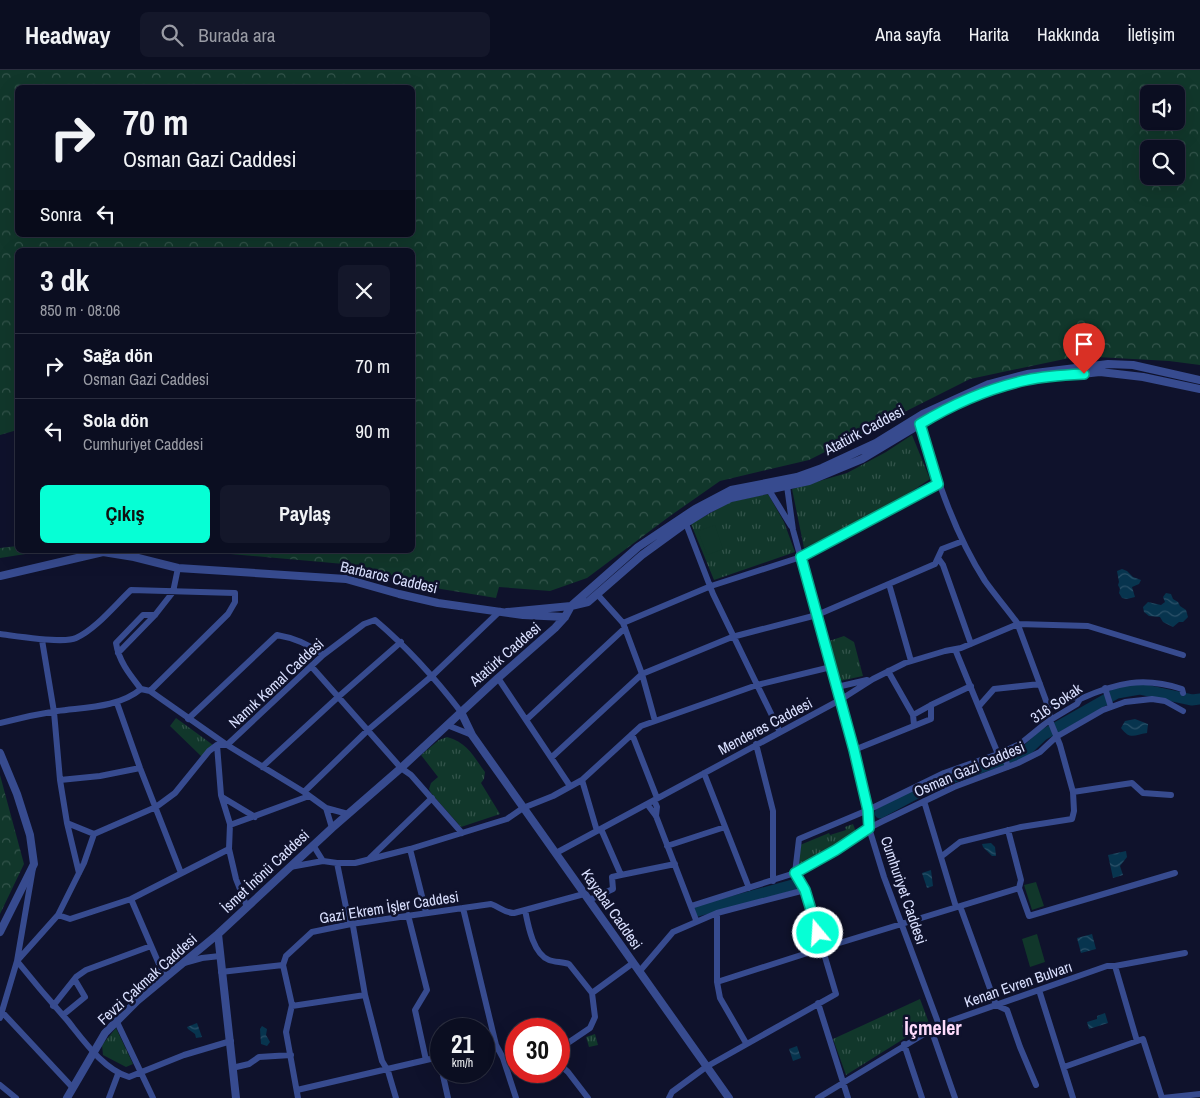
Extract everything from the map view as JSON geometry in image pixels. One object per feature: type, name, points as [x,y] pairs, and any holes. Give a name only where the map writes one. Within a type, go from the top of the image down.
[{"type":"street","name":"Atatürk Caddesi","points":[[504,612],[571,606],[588,602],[685,520],[731,498],[769,490],[859,452],[923,414],[989,384],[1027,374],[1108,364],[1133,365],[1200,380]]},
{"type":"street","name":"Atatürk Caddesi","points":[[454,719],[555,628],[565,618],[571,606],[638,548],[731,490],[773,482],[809,481],[862,459],[920,424],[972,396],[1034,379],[1100,372],[1143,377],[1200,389]]},
{"type":"street","points":[[920,424],[938,484],[963,541],[985,580],[1018,624],[1048,706],[1051,722],[1073,792],[1074,811],[1072,819],[1008,830],[960,842],[942,856]]},
{"type":"street","points":[[769,490],[773,482]]},
{"type":"street","name":"Cumhuriyet Caddesi","points":[[785,483],[793,530],[854,750],[868,810],[869,828],[884,877],[939,1025]]},
{"type":"street","points":[[526,720],[624,625],[711,586],[801,557],[938,484]]},
{"type":"street","name":"Cumhuriyet Caddesi","points":[[769,490],[793,530]]},
{"type":"street","points":[[685,520],[732,637],[780,732]]},
{"type":"street","points":[[552,757],[642,674],[732,637],[817,615],[936,564],[942,549],[963,541]]},
{"type":"street","name":"Barbaros Caddesi","points":[[0,576],[99,553]]},
{"type":"street","name":"Barbaros Caddesi","points":[[109,553],[178,568],[346,579],[438,603],[523,615],[565,618]]},
{"type":"street","points":[[938,558],[943,565],[971,644]]},
{"type":"street","points":[[178,568],[173,590],[155,615],[143,615],[116,643],[124,667],[141,689],[150,691],[188,720],[326,808],[348,814]]},
{"type":"street","points":[[889,584],[911,661]]},
{"type":"street","points":[[0,634],[42,640],[75,640],[89,630],[131,590],[235,593],[235,602],[228,614],[150,691]]},
{"type":"street","points":[[597,594],[624,625],[642,674],[655,721]]},
{"type":"street","points":[[230,825],[255,817],[306,794],[368,730],[504,612]]},
{"type":"street","name":"Namık Kemal Caddesi","points":[[217,745],[227,745],[323,655],[364,624],[375,620],[401,642],[433,675],[461,712]]},
{"type":"street","points":[[1018,624],[1088,626],[1183,655]]},
{"type":"street","name":"Menderes Caddesi","points":[[556,853],[840,700],[888,671],[911,661],[971,644],[1018,624]]},
{"type":"street","points":[[188,720],[277,635],[292,637],[323,655]]},
{"type":"street","points":[[42,640],[54,712],[60,780],[67,823],[79,874]]},
{"type":"street","points":[[262,767],[401,642]]},
{"type":"street","points":[[954,649],[1007,765]]},
{"type":"street","points":[[311,666],[337,698],[462,832]]},
{"type":"street","points":[[290,867],[323,860],[337,863],[354,863],[410,849],[507,818],[582,780],[641,726],[757,685],[831,667]]},
{"type":"street","points":[[888,671],[913,715],[914,726]]},
{"type":"street","points":[[498,678],[570,786]]},
{"type":"street","points":[[837,687],[873,679]]},
{"type":"street","name":"316 Sokak","points":[[868,810],[943,776],[1002,754],[1020,744],[1077,704],[1080,699],[1135,681],[1152,682],[1182,691]]},
{"type":"street","points":[[979,706],[994,689],[1040,684]]},
{"type":"street","points":[[913,715],[971,686]]},
{"type":"street","points":[[0,723],[54,712],[117,703],[131,698],[141,689]]},
{"type":"street","points":[[1105,690],[1110,705]]},
{"type":"street","points":[[1048,706],[1074,697],[1080,699]]},
{"type":"street","name":"Osman Gazi Caddesi","points":[[691,906],[795,873],[836,850],[869,828],[947,788],[1040,752],[1055,735],[1110,705],[1152,699],[1166,701],[1183,710]]},
{"type":"street","points":[[117,703],[181,873]]},
{"type":"street","points":[[854,750],[931,719],[931,705]]},
{"type":"street","name":"Kayabal Caddesi","points":[[461,712],[472,735],[729,1098]]},
{"type":"street","name":"İsmet İnönü Caddesi","points":[[236,1098],[218,934],[313,845],[402,768],[454,719]]},
{"type":"street","points":[[447,725],[472,735]]},
{"type":"street","points":[[632,734],[656,799],[656,816]]},
{"type":"street","points":[[756,744],[773,811],[773,880]]},
{"type":"street","points":[[217,745],[222,797],[230,825],[229,849],[236,879],[247,907]]},
{"type":"street","points":[[17,961],[58,915],[79,874],[94,834],[156,806],[176,793],[209,751],[217,745]]},
{"type":"street","points":[[0,753],[17,794],[30,834],[34,864],[17,961],[1,1015],[73,1088]]},
{"type":"street","points":[[60,780],[100,776],[140,768]]},
{"type":"street","points":[[704,773],[749,888]]},
{"type":"street","points":[[943,776],[947,788]]},
{"type":"street","points":[[582,780],[599,830],[621,876],[674,864]]},
{"type":"street","points":[[1073,792],[1132,783],[1143,793],[1170,795]]},
{"type":"street","points":[[222,797],[255,817]]},
{"type":"street","points":[[369,859],[432,798]]},
{"type":"street","points":[[924,801],[958,906],[996,1005],[1007,1010],[1036,1085]]},
{"type":"street","points":[[647,804],[656,816],[696,920]]},
{"type":"street","points":[[326,808],[332,828]]},
{"type":"street","points":[[669,1098],[672,1092],[706,1067],[836,994],[805,890],[795,873],[799,839],[868,810]]},
{"type":"street","points":[[67,823],[94,834]]},
{"type":"street","points":[[667,846],[725,827]]},
{"type":"street","points":[[1008,830],[1021,880],[1019,888],[1029,916],[1175,872]]},
{"type":"street","points":[[313,845],[323,860]]},
{"type":"street","points":[[58,915],[70,919],[131,899],[229,849]]},
{"type":"street","points":[[410,849],[426,912]]},
{"type":"street","points":[[337,863],[382,1061],[396,1098]]},
{"type":"street","points":[[0,932],[34,864]]},
{"type":"street","name":"Gazi Ekrem İşler Caddesi","points":[[283,965],[286,956],[312,932],[426,912],[491,904],[506,913],[525,910],[587,897],[613,889],[612,877],[621,876]]},
{"type":"street","points":[[717,982],[1019,888]]},
{"type":"street","points":[[639,972],[673,932],[696,920],[805,890]]},
{"type":"street","points":[[131,899],[165,978]]},
{"type":"street","points":[[463,908],[496,1045],[504,1058],[516,1098]]},
{"type":"street","points":[[525,910],[531,938],[537,949],[548,960],[569,964],[592,993],[595,1017],[590,1028],[570,1042]]},
{"type":"street","points":[[717,913],[717,982],[720,998],[746,1043]]},
{"type":"street","points":[[408,915],[427,990],[415,1010],[426,1060]]},
{"type":"street","name":"Fevzi Çakmak Caddesi","points":[[67,1098],[105,1033],[165,978],[218,934]]},
{"type":"street","points":[[53,1006],[76,977],[86,970],[151,946]]},
{"type":"street","name":"Kenan Evren Bulvarı","points":[[818,1098],[904,1044],[939,1025],[1107,966],[1185,953]]},
{"type":"street","points":[[183,963],[220,956]]},
{"type":"street","points":[[17,961],[53,1006],[93,1051],[118,1074],[128,1077],[184,1054],[231,1041]]},
{"type":"street","points":[[592,993],[633,963]]},
{"type":"street","points":[[221,972],[283,965],[292,1006],[286,1032],[298,1098]]},
{"type":"street","points":[[1114,966],[1137,1041]]},
{"type":"street","points":[[63,1015],[85,997],[75,980]]},
{"type":"street","points":[[1039,990],[1073,1098]]},
{"type":"street","points":[[292,1006],[366,995]]},
{"type":"street","points":[[818,1003],[848,1098]]},
{"type":"street","points":[[117,1022],[153,1098]]},
{"type":"street","points":[[932,1029],[956,1098]]},
{"type":"street","points":[[1064,1067],[1143,1039],[1162,1098],[1200,1094]]},
{"type":"street","points":[[904,1044],[922,1098]]},
{"type":"street","points":[[232,1068],[249,1064],[259,1057],[291,1055]]},
{"type":"street","points":[[297,1090],[430,1059]]},
{"type":"street","points":[[109,1098],[118,1074]]},
{"type":"street","points":[[570,1075],[588,1098]]},
{"type":"street","points":[[445,1083],[448,1098]]},
{"type":"street","points":[[0,1085],[16,1098]]},
{"type":"green space","points":[[0,70],[1200,70],[1200,365],[1169,361],[1079,356],[970,379],[809,460],[720,481],[587,578],[550,591],[499,587],[496,598],[441,589],[355,565],[219,553],[415,553],[415,248],[15,248],[15,431],[0,435]]},
{"type":"green space","points":[[912,435],[930,479],[900,499],[837,533],[804,548],[792,489],[847,473],[886,452]]},
{"type":"green space","points":[[768,494],[784,522],[795,552],[714,580],[691,524],[730,502]]},
{"type":"green space","points":[[715,525],[723,549],[707,555],[698,531]]},
{"type":"green space","points":[[15,546],[15,553],[32,553],[0,558],[0,548]]},
{"type":"green space","points":[[844,636],[854,642],[863,676],[840,681],[829,641]]},
{"type":"green space","points":[[176,718],[213,745],[202,757],[170,726]]},
{"type":"green space","points":[[447,737],[465,746],[485,772],[481,783],[500,814],[461,827],[431,793],[429,789],[431,783],[438,777],[421,755],[439,740]]},
{"type":"green space","points":[[0,775],[24,864],[0,914]]},
{"type":"green space","points":[[853,824],[856,832],[828,850],[829,852],[825,854],[824,852],[814,857],[815,859],[798,868],[800,845],[829,833],[830,835],[846,830],[845,827]]},
{"type":"green space","points":[[1036,882],[1044,906],[1032,910],[1024,885]]},
{"type":"green space","points":[[1037,934],[1045,962],[1030,967],[1022,939]]},
{"type":"green space","points":[[920,999],[929,1023],[846,1075],[833,1039]]},
{"type":"green space","points":[[116,1028],[133,1064],[126,1067],[103,1055],[102,1045]]},
{"type":"green space","points":[[595,1034],[598,1045],[589,1047],[586,1037]]},
{"type":"water","points":[[1122,569],[1141,580],[1139,584],[1132,587],[1135,597],[1122,598],[1119,593],[1117,571]]},
{"type":"water","points":[[1166,593],[1171,594],[1173,599],[1186,610],[1188,617],[1173,627],[1163,622],[1160,617],[1149,616],[1144,612],[1143,607],[1148,602],[1161,605],[1165,602],[1163,597]]},
{"type":"water","points":[[1135,719],[1148,724],[1147,733],[1130,735],[1124,732],[1121,728],[1125,721]]},
{"type":"water","points":[[991,843],[995,847],[996,856],[992,856],[982,844]]},
{"type":"water","points":[[1126,851],[1127,857],[1120,866],[1123,875],[1113,878],[1108,855]]},
{"type":"water","points":[[931,870],[933,886],[927,888],[922,873]]},
{"type":"water","points":[[1092,934],[1096,949],[1081,953],[1077,938]]},
{"type":"water","points":[[1105,1013],[1108,1023],[1089,1029],[1087,1022],[1097,1019],[1097,1016]]},
{"type":"water","points":[[197,1023],[202,1037],[196,1038],[195,1034],[187,1027]]},
{"type":"water","points":[[262,1026],[267,1029],[266,1035],[270,1042],[267,1046],[261,1044],[260,1029]]},
{"type":"water","points":[[797,1046],[801,1058],[793,1061],[789,1049]]},
{"type":"waterway","points":[[880,813],[932,785],[1025,752],[1043,735],[1117,693],[1140,689],[1192,700],[1200,699]]},
{"type":"waterway","points":[[698,911],[796,884]]},
{"type":"district","name":"İçmeler","points":[[933,1027]]},
{"type":"route","points":[[818,933],[805,890],[795,873],[836,850],[869,828],[868,810],[854,750],[801,557],[938,484],[920,424],[972,396],[1008,385],[1053,376],[1084,374]]}]
